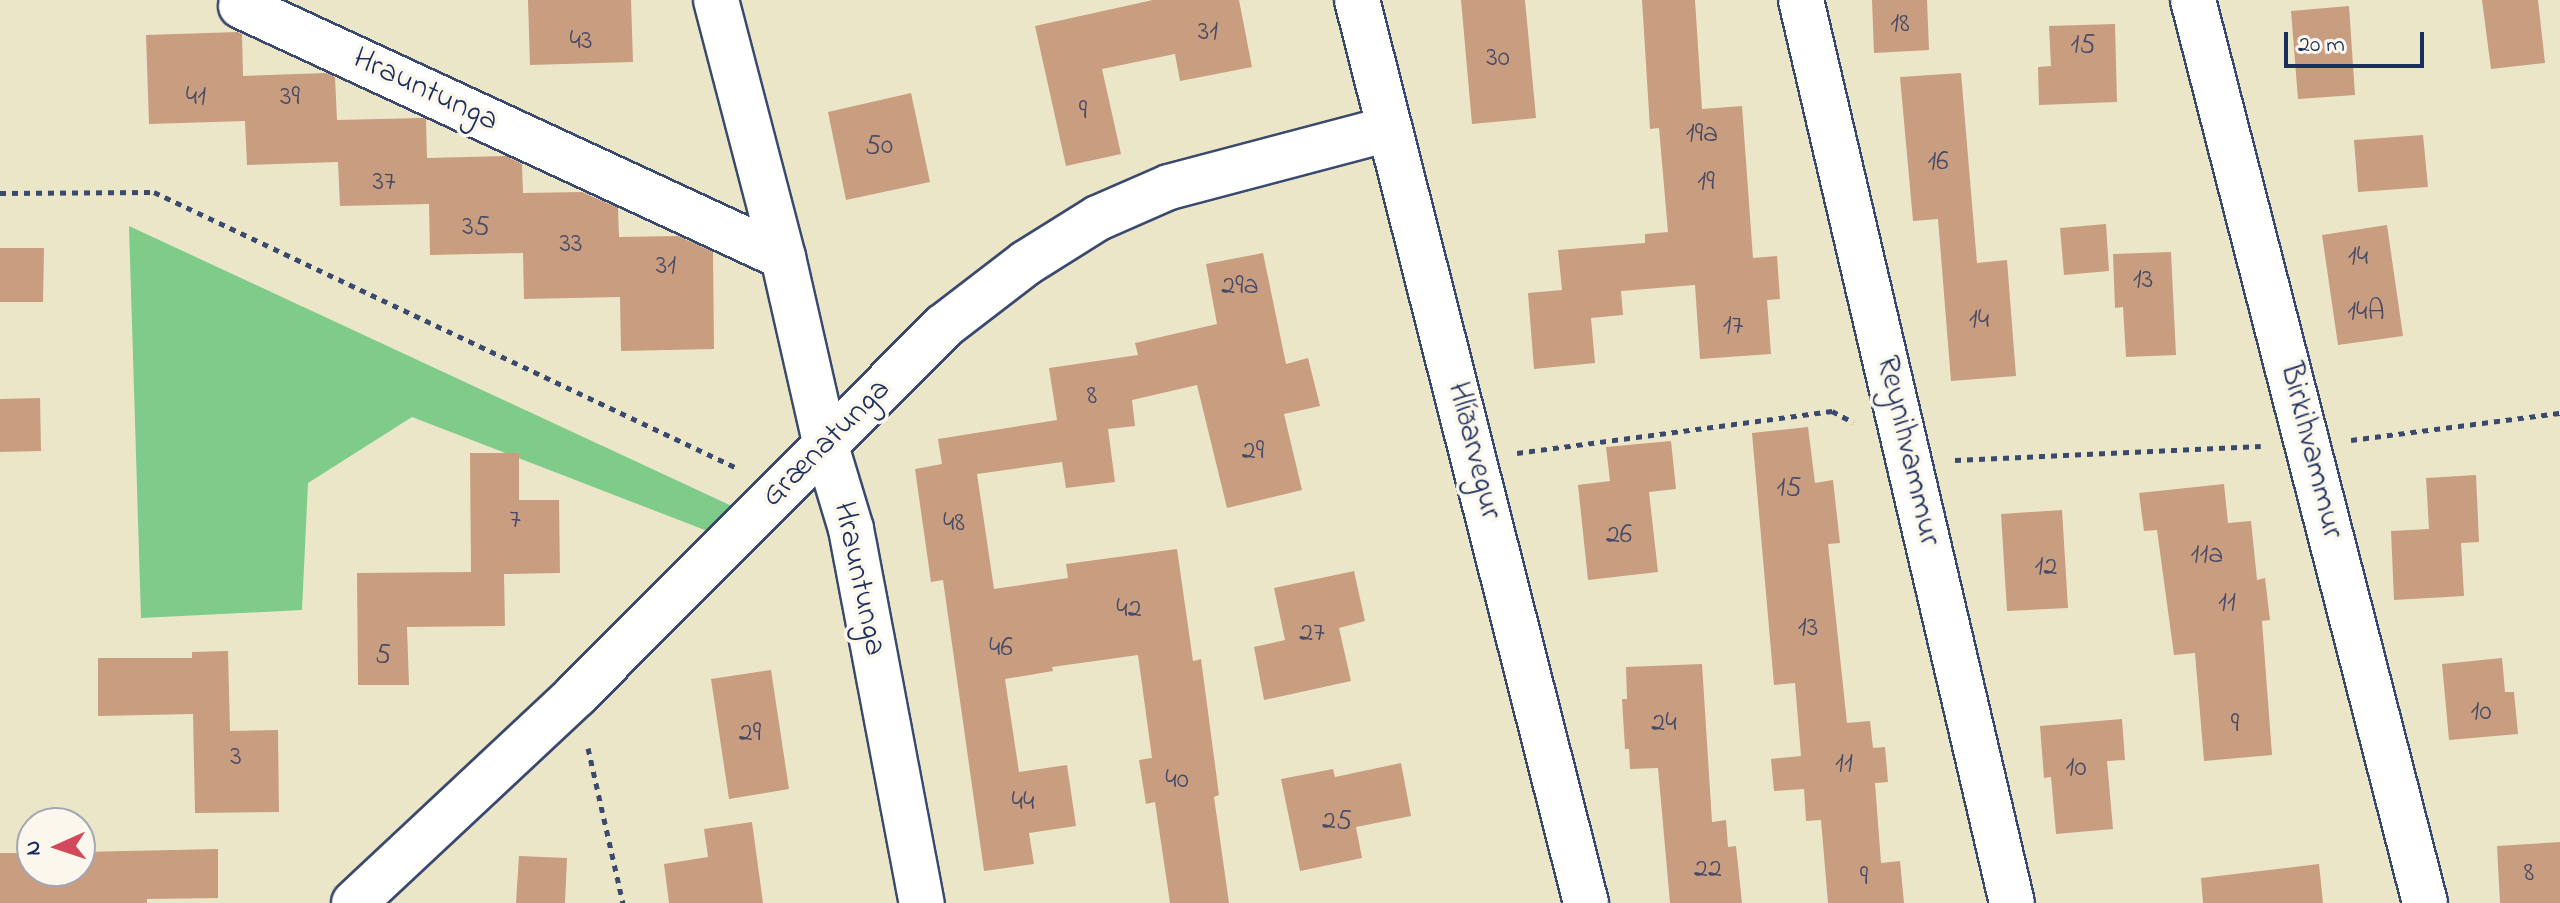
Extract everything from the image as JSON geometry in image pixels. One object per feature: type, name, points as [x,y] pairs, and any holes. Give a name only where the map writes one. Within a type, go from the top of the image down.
[{"type":"street","name":"Hrauntunga","points":[[716,0],[783,257],[826,446],[851,529],[922,903]]},
{"type":"street","name":"Hlíðarvegur","points":[[1357,0],[1586,903]]},
{"type":"street","name":"Reynihvammur","points":[[1801,0],[2012,903]]},
{"type":"street","name":"Birkihvammur","points":[[2193,0],[2425,903]]},
{"type":"street","name":"Hrauntunga","points":[[241,6],[783,257]]},
{"type":"street","name":"Grænatunga","points":[[354,903],[576,695],[664,604],[784,490],[944,326],[1026,263],[1098,218],[1169,187],[1389,129]]},
{"type":"path","points":[[0,193],[154,192],[784,490]]},
{"type":"path","points":[[1475,459],[1832,411],[1906,449],[1952,460],[2308,443],[2560,413]]},
{"type":"path","points":[[576,695],[623,903]]},
{"type":"green space","points":[[129,226],[734,507],[710,532],[412,417],[308,483],[302,610],[141,618]]},
{"type":"building","points":[[528,0],[631,0],[633,62],[530,65]]},
{"type":"building","points":[[1153,0],[1239,0],[1252,67],[1180,81],[1175,54],[1102,69],[1121,154],[1066,166],[1035,26]]},
{"type":"building","points":[[1461,0],[1525,0],[1536,118],[1472,124]]},
{"type":"building","points":[[1642,0],[1695,0],[1702,109],[1742,106],[1753,258],[1777,256],[1780,299],[1767,300],[1771,354],[1700,359],[1695,285],[1621,291],[1623,315],[1591,318],[1595,363],[1534,369],[1528,293],[1562,290],[1558,250],[1645,243],[1645,234],[1668,232],[1659,128],[1650,129]]},
{"type":"building","points":[[1872,0],[1927,0],[1929,50],[1874,53]]},
{"type":"building","points":[[2482,0],[2538,0],[2545,63],[2491,69]]},
{"type":"building","points":[[2349,6],[2355,95],[2298,99],[2291,11]]},
{"type":"building","points":[[2115,24],[2117,102],[2039,105],[2038,67],[2051,66],[2049,26]]},
{"type":"building","points":[[242,34],[243,76],[326,73],[335,77],[337,120],[426,119],[427,158],[506,156],[522,164],[523,193],[582,192],[618,208],[619,237],[678,236],[713,252],[714,349],[621,351],[620,297],[524,299],[523,253],[430,255],[429,204],[340,206],[338,162],[247,165],[245,121],[149,124],[146,35]]},
{"type":"building","points":[[1961,73],[1977,263],[2007,260],[2016,376],[1951,381],[1938,219],[1913,221],[1900,77]]},
{"type":"building","points":[[911,93],[930,182],[846,200],[828,112]]},
{"type":"building","points":[[2423,135],[2428,187],[2358,192],[2354,140]]},
{"type":"building","points":[[2106,224],[2109,271],[2064,275],[2060,228]]},
{"type":"building","points":[[2387,225],[2403,336],[2338,345],[2322,235]]},
{"type":"building","points":[[0,248],[44,248],[43,302],[0,302]]},
{"type":"building","points":[[2171,252],[2176,355],[2126,357],[2123,307],[2115,308],[2113,254]]},
{"type":"building","points":[[1263,253],[1286,364],[1308,358],[1320,406],[1284,414],[1302,490],[1227,508],[1197,385],[1132,400],[1135,426],[1108,429],[1115,482],[1066,488],[1062,462],[977,474],[994,589],[1068,578],[1066,564],[1177,549],[1193,661],[1201,659],[1219,795],[1214,797],[1229,903],[1170,903],[1155,802],[1146,804],[1139,760],[1152,758],[1138,655],[1052,667],[1053,671],[1005,679],[1019,772],[1067,765],[1076,826],[1029,833],[1034,864],[984,871],[943,580],[931,582],[915,469],[942,464],[938,439],[1057,420],[1049,368],[1138,355],[1135,343],[1217,324],[1206,264]]},
{"type":"building","points":[[40,398],[41,451],[0,452],[0,399]]},
{"type":"building","points":[[1808,427],[1815,483],[1833,480],[1840,543],[1828,544],[1847,723],[1870,721],[1873,748],[1885,747],[1888,782],[1875,783],[1881,863],[1900,861],[1904,903],[1828,903],[1821,820],[1806,821],[1804,789],[1774,791],[1771,759],[1801,756],[1795,683],[1774,685],[1752,433]]},
{"type":"building","points":[[1671,441],[1676,489],[1649,492],[1658,572],[1588,580],[1578,485],[1610,481],[1606,447]]},
{"type":"building","points":[[470,453],[519,453],[519,500],[559,500],[560,573],[504,574],[505,626],[407,627],[409,685],[358,685],[357,573],[471,572]]},
{"type":"building","points":[[2476,475],[2479,542],[2461,543],[2464,596],[2394,600],[2391,531],[2429,529],[2426,478]]},
{"type":"building","points":[[2224,484],[2228,523],[2251,521],[2257,580],[2265,578],[2270,620],[2262,621],[2272,755],[2204,761],[2195,653],[2174,655],[2157,530],[2144,531],[2139,493]]},
{"type":"building","points":[[2062,510],[2068,608],[2007,611],[2001,514]]},
{"type":"building","points":[[1354,571],[1365,621],[1339,628],[1351,681],[1264,700],[1254,647],[1285,640],[1274,588]]},
{"type":"building","points":[[228,651],[230,731],[278,730],[279,812],[195,813],[193,714],[98,716],[98,658],[192,658],[192,652]]},
{"type":"building","points":[[2502,658],[2505,692],[2514,692],[2518,734],[2449,740],[2442,664]]},
{"type":"building","points":[[1702,664],[1712,822],[1726,820],[1728,847],[1736,846],[1742,903],[1670,903],[1658,768],[1630,769],[1629,749],[1625,749],[1622,699],[1627,699],[1626,667]]},
{"type":"building","points":[[771,670],[789,789],[729,799],[711,679]]},
{"type":"building","points":[[2122,719],[2125,760],[2107,761],[2113,829],[2056,834],[2051,777],[2044,778],[2040,726]]},
{"type":"building","points":[[1401,763],[1411,816],[1356,827],[1362,858],[1300,871],[1281,779],[1333,769],[1335,777]]},
{"type":"building","points":[[752,822],[763,903],[669,903],[664,864],[708,857],[704,829]]},
{"type":"building","points":[[2560,842],[2560,903],[2500,903],[2497,846]]},
{"type":"building","points":[[218,849],[218,898],[147,899],[147,903],[0,903],[0,853],[16,853],[16,887],[96,887],[96,852]]},
{"type":"building","points":[[519,856],[567,858],[565,903],[516,903]]},
{"type":"building","points":[[2319,864],[2323,903],[2203,903],[2201,878]]}]
